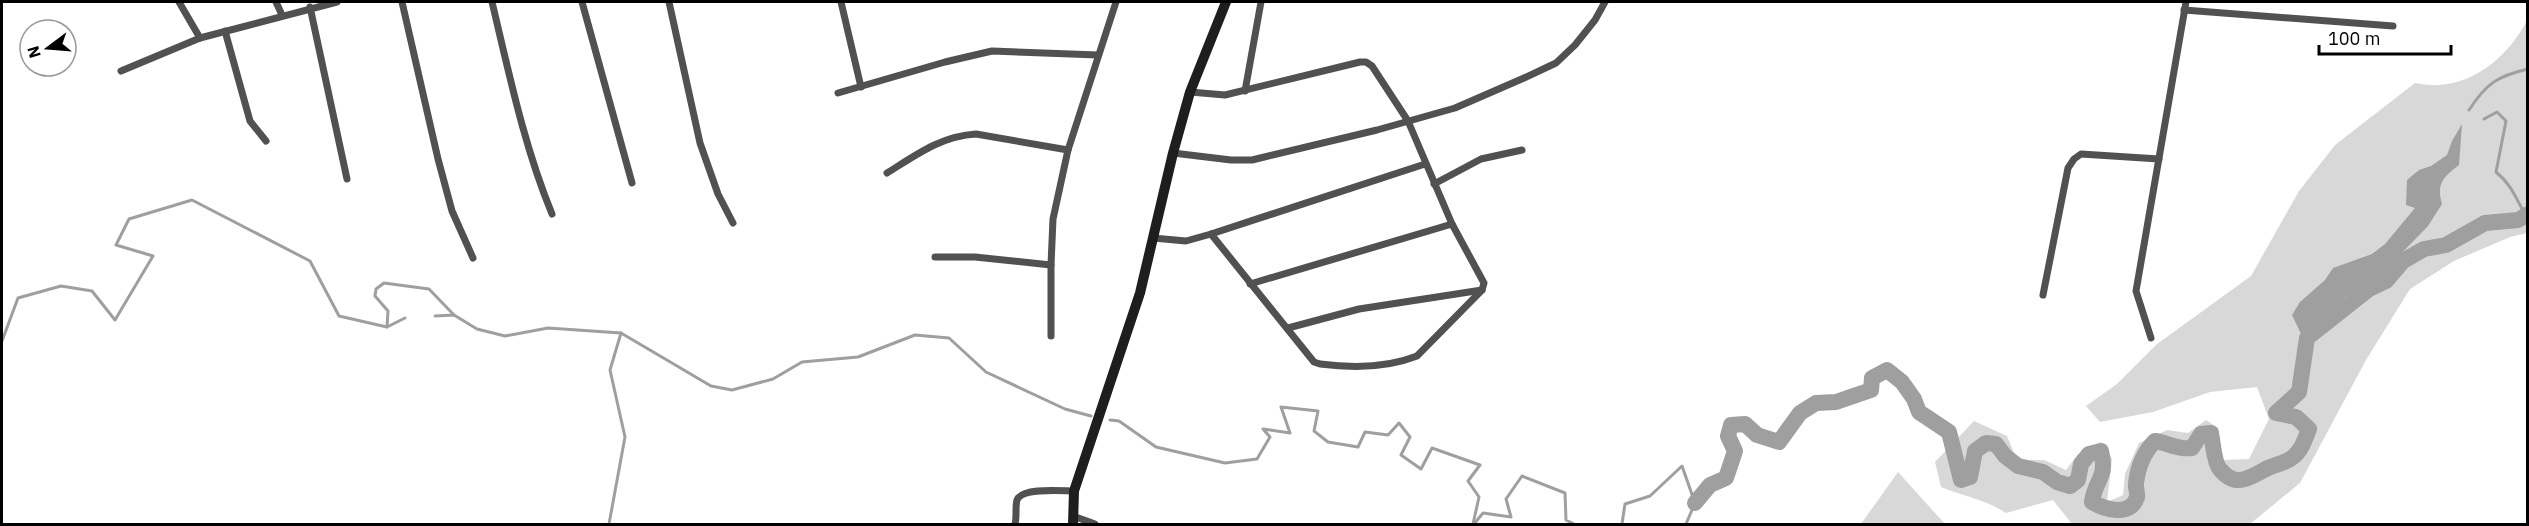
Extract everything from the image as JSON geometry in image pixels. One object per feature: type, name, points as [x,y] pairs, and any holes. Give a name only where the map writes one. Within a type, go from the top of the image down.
[{"type":"street","points":[[179,2],[200,38]]},
{"type":"street","points":[[276,2],[282,15]]},
{"type":"street","points":[[121,71],[200,38],[310,7],[337,2]]},
{"type":"street","points":[[402,2],[449,201],[473,258]]},
{"type":"street","points":[[492,2],[519,114],[539,183],[552,213]]},
{"type":"street","points":[[582,2],[632,183]]},
{"type":"street","points":[[669,2],[700,143],[718,194],[733,223]]},
{"type":"street","points":[[841,2],[861,87]]},
{"type":"street","points":[[1051,336],[1053,219],[1068,150],[1116,2]]},
{"type":"street","points":[[1095,525],[1073,520],[1074,491],[1140,293],[1190,92],[1226,2]]},
{"type":"street","points":[[1245,91],[1261,2]]},
{"type":"street","points":[[1173,153],[1231,160],[1252,160],[1455,108],[1556,63],[1575,45],[1595,20],[1605,2]]},
{"type":"street","points":[[2151,338],[2136,291],[2186,2]]},
{"type":"street","points":[[310,7],[347,179]]},
{"type":"street","points":[[2184,10],[2393,26]]},
{"type":"street","points":[[225,31],[250,121],[266,141]]},
{"type":"street","points":[[838,93],[992,51],[1098,55]]},
{"type":"street","points":[[1190,92],[1225,95],[1366,62],[1372,66],[1408,121],[1452,224],[1484,283],[1482,290],[1417,356],[1405,361],[1371,366],[1320,364],[1314,362],[1211,234]]},
{"type":"street","points":[[887,173],[927,148],[963,135],[976,134],[1068,150]]},
{"type":"street","points":[[1434,184],[1481,159],[1522,150]]},
{"type":"street","points":[[2043,295],[2068,168],[2074,159],[2081,154],[2159,159]]},
{"type":"street","points":[[1153,238],[1186,241],[1425,164]]},
{"type":"street","points":[[1250,284],[1452,224]]},
{"type":"street","points":[[935,257],[975,257],[1051,264]]},
{"type":"street","points":[[1288,327],[1359,309],[1482,290]]},
{"type":"street","points":[[1015,525],[1017,500],[1022,494],[1030,491],[1074,491]]},
{"type":"shaded area","points":[[2527,20],[2527,233],[2510,237],[2454,261],[2410,289],[2366,360],[2300,483],[2250,524],[2072,524],[2053,500],[2006,513],[1983,501],[1941,487],[1935,462],[1974,421],[2007,436],[2017,460],[2044,460],[2066,470],[2078,454],[2101,442],[2112,459],[2107,502],[2123,495],[2125,474],[2139,443],[2167,430],[2188,433],[2206,420],[2218,428],[2223,460],[2249,459],[2269,419],[2257,387],[2210,392],[2153,412],[2100,422],[2086,406],[2117,384],[2157,344],[2251,276],[2299,191],[2335,145],[2415,83],[2433,85],[2453,83],[2479,72],[2502,55]]},
{"type":"shaded area","points":[[2462,124],[2459,165],[2442,182],[2440,197],[2442,204],[2428,226],[2395,260],[2384,279],[2347,296],[2303,338],[2292,315],[2300,302],[2325,280],[2333,268],[2372,254],[2385,244],[2415,208],[2406,205],[2407,180],[2419,170],[2431,166],[2447,155]]},
{"type":"shaded area","points":[[1898,472],[1945,524],[1861,524]]},
{"type":"waterway","points":[[2469,110],[2493,82],[2528,69]]},
{"type":"waterway","points":[[2484,119],[2497,112],[2506,121],[2496,172],[2510,187],[2525,214]]},
{"type":"waterway","points":[[2,341],[18,298],[61,286],[92,291],[115,320],[153,256],[116,245],[129,219],[192,200],[310,261],[339,316],[387,327],[405,318]]},
{"type":"waterway","points":[[1695,503],[1710,485],[1726,478],[1735,451],[1728,436],[1731,425],[1745,424],[1757,435],[1779,442],[1800,413],[1816,403],[1836,402],[1871,390],[1872,378],[1887,370],[1902,382],[1914,399],[1919,412],[1949,432],[1961,480],[1970,477],[1975,451],[1986,443],[1996,444],[2005,456],[2018,466],[2043,472],[2057,482],[2070,486],[2078,480],[2081,464],[2089,454],[2101,451],[2102,473],[2092,502],[2110,509],[2123,510],[2134,504],[2137,497],[2136,485],[2140,465],[2147,450],[2155,441],[2192,448],[2201,434],[2211,433],[2219,468],[2231,479],[2249,478],[2290,459],[2299,451],[2305,440],[2309,429],[2296,417],[2276,413],[2299,392],[2307,338],[2369,289],[2386,281],[2403,261],[2424,249],[2446,245],[2485,223],[2518,220],[2528,214]]},
{"type":"waterway","points":[[387,327],[388,311],[375,296],[376,289],[384,283],[429,289],[454,315]]},
{"type":"waterway","points":[[435,316],[454,315],[477,329],[505,336],[548,328],[621,333],[711,386],[732,390],[773,379],[802,362],[858,357],[915,335],[949,338],[986,372],[1065,409],[1091,416]]},
{"type":"waterway","points":[[609,524],[625,437],[610,370],[621,333]]},
{"type":"waterway","points":[[1110,420],[1119,421],[1156,447],[1225,463],[1257,459],[1270,437],[1263,429],[1290,433],[1281,407],[1318,411],[1314,431],[1328,442],[1358,447],[1365,432],[1388,435],[1399,423],[1410,437],[1401,455],[1421,469],[1432,448],[1480,465],[1468,481],[1479,497],[1473,524]]},
{"type":"waterway","points":[[1622,524],[1625,504],[1650,496],[1682,466],[1695,503],[1686,524]]},
{"type":"waterway","points":[[1474,524],[1483,513],[1511,517],[1506,499],[1522,476],[1565,493],[1566,520],[1574,524]]}]
